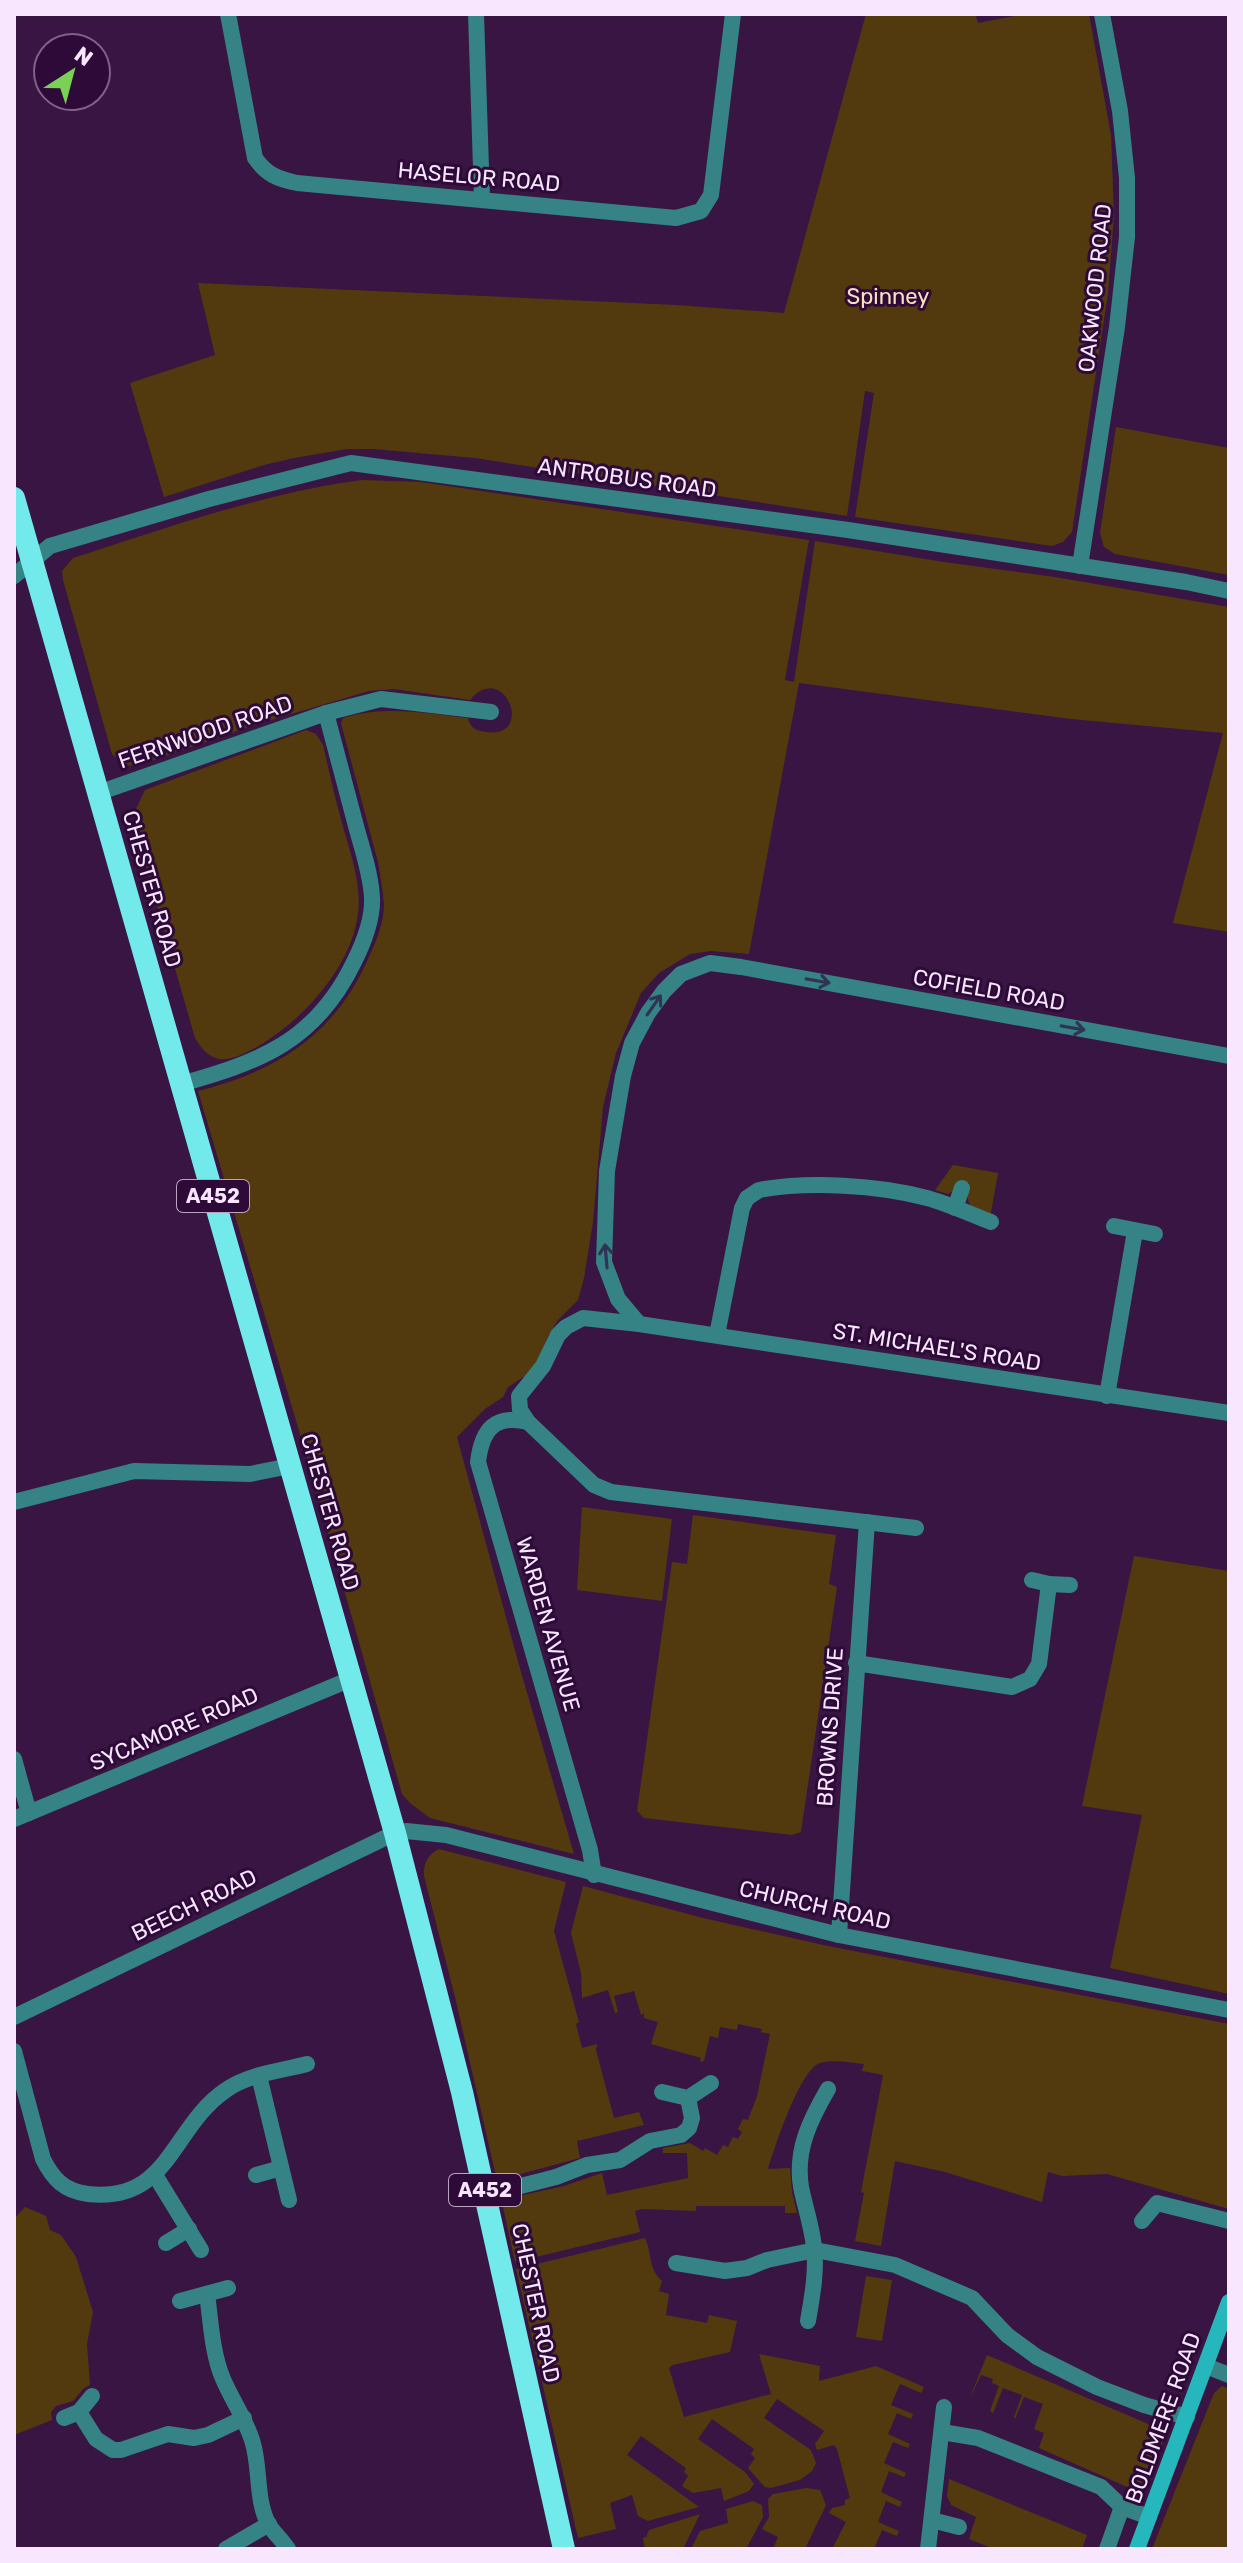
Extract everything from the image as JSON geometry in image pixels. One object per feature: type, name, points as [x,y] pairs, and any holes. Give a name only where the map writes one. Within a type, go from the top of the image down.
[{"type":"highway","name":"CHESTER ROAD","points":[[14,498],[395,1833],[486,2195],[564,2549]]},
{"type":"main road","name":"BOLDMERE ROAD","points":[[1137,2549],[1229,2302]]},
{"type":"street","name":"HASELOR ROAD","points":[[228,14],[255,158],[278,179],[676,218],[701,211],[711,195],[733,14]]},
{"type":"street","points":[[476,14],[482,199]]},
{"type":"street","name":"OAKWOOD ROAD","points":[[1080,566],[1117,327],[1127,237],[1127,178],[1120,111],[1102,14]]},
{"type":"street","name":"ANTROBUS ROAD","points":[[14,576],[31,559],[58,543],[209,499],[351,463],[848,530],[1229,591]]},
{"type":"street","points":[[326,713],[381,699],[491,712]]},
{"type":"street","name":"FERNWOOD ROAD","points":[[98,793],[326,713],[366,863],[372,898],[368,931],[345,980],[308,1027],[264,1057],[181,1084]]},
{"type":"street","name":"COFIELD ROAD","points":[[639,1324],[618,1299],[604,1262],[607,1171],[623,1076],[632,1043],[648,1013],[681,974],[710,963],[741,967],[1229,1056]]},
{"type":"street","points":[[717,1335],[742,1208],[747,1198],[759,1190],[850,1186],[903,1192],[991,1222]]},
{"type":"street","points":[[955,1208],[962,1188]]},
{"type":"street","points":[[1114,1226],[1155,1234]]},
{"type":"street","points":[[1107,1396],[1135,1231]]},
{"type":"street","name":"ST. MICHAEL'S ROAD","points":[[528,1422],[520,1410],[519,1396],[543,1366],[558,1335],[573,1321],[583,1318],[717,1335],[1229,1413]]},
{"type":"street","name":"WARDEN AVENUE","points":[[528,1422],[512,1418],[497,1421],[485,1436],[478,1462],[590,1850],[594,1875]]},
{"type":"street","points":[[528,1422],[594,1485],[611,1492],[916,1528]]},
{"type":"street","points":[[14,1502],[134,1471],[250,1474],[290,1466]]},
{"type":"street","name":"BROWNS DRIVE","points":[[839,1935],[867,1522]]},
{"type":"street","points":[[856,1663],[1012,1687],[1030,1679],[1039,1664],[1041,1582],[1070,1585]]},
{"type":"street","name":"SYCAMORE ROAD","points":[[21,1816],[351,1679]]},
{"type":"street","points":[[14,1759],[21,1816]]},
{"type":"street","name":"CHURCH ROAD","points":[[395,1833],[406,1831],[446,1835],[839,1935],[1229,2010]]},
{"type":"street","name":"BEECH ROAD","points":[[14,2017],[395,1833]]},
{"type":"street","points":[[14,2051],[43,2159],[50,2172],[60,2185],[77,2193],[103,2196],[127,2193],[155,2175],[196,2119],[226,2090],[244,2080],[307,2064]]},
{"type":"street","points":[[259,2076],[289,2200]]},
{"type":"street","points":[[662,2092],[688,2098],[711,2083]]},
{"type":"street","points":[[808,2321],[815,2250],[802,2189],[800,2155],[811,2120],[828,2089]]},
{"type":"street","points":[[486,2195],[556,2177],[587,2165],[620,2160],[650,2141],[681,2135],[689,2128],[692,2118],[688,2098]]},
{"type":"street","points":[[256,2175],[281,2168]]},
{"type":"street","points":[[155,2175],[201,2250]]},
{"type":"street","points":[[1142,2221],[1157,2203],[1229,2221]]},
{"type":"street","points":[[166,2243],[189,2229]]},
{"type":"street","points":[[676,2263],[725,2271],[815,2250],[895,2265],[961,2292],[981,2307],[1007,2335],[1037,2357],[1097,2387],[1187,2417]]},
{"type":"street","points":[[180,2301],[228,2288]]},
{"type":"street","points":[[207,2294],[216,2360],[223,2381],[244,2418],[259,2467],[263,2505],[269,2524],[288,2549]]},
{"type":"street","points":[[1206,2366],[1229,2375]]},
{"type":"street","points":[[92,2396],[71,2415],[96,2439],[113,2450],[168,2434],[194,2438],[208,2435],[244,2418]]},
{"type":"street","points":[[928,2549],[944,2407]]},
{"type":"street","points":[[942,2432],[978,2438],[1101,2487],[1122,2507],[1149,2517]]},
{"type":"street","points":[[1107,2549],[1122,2507]]},
{"type":"street","points":[[932,2520],[959,2527]]},
{"type":"street","points":[[226,2549],[269,2524]]},
{"type":"green space","name":"Spinney","points":[[866,14],[984,14],[976,16],[978,23],[1024,14],[1089,14],[1111,135],[1114,215],[1108,293],[1072,532],[1063,542],[1052,546],[855,517],[874,393],[865,391],[847,516],[475,458],[373,449],[347,449],[294,458],[164,497],[130,383],[215,355],[198,283],[676,305],[784,313]]},
{"type":"green space","points":[[1116,427],[1229,448],[1229,575],[1115,554],[1104,547],[1100,533]]},
{"type":"green space","points":[[362,480],[421,482],[809,540],[785,680],[794,682],[815,541],[1229,607],[1229,932],[1173,923],[1223,733],[1071,719],[799,683],[749,954],[711,951],[690,954],[659,973],[641,993],[616,1053],[603,1107],[593,1222],[578,1300],[558,1320],[538,1361],[525,1376],[508,1387],[503,1397],[485,1409],[457,1437],[574,1854],[430,1818],[402,1794],[198,1091],[253,1073],[300,1046],[339,1008],[374,945],[384,912],[382,888],[341,723],[343,718],[374,712],[421,712],[468,718],[476,730],[501,731],[509,724],[512,714],[510,703],[494,689],[482,690],[470,700],[394,689],[369,691],[251,726],[137,766],[125,765],[112,754],[63,580],[62,571],[73,558],[252,502]]},
{"type":"green space","points":[[306,730],[316,734],[323,745],[354,868],[359,903],[353,935],[334,975],[287,1026],[251,1050],[220,1059],[207,1053],[195,1038],[135,829],[136,809],[145,790]]},
{"type":"green space","points":[[953,1165],[998,1173],[989,1224],[969,1202],[969,1183],[960,1180],[948,1194],[935,1190]]},
{"type":"green space","points":[[582,1507],[672,1519],[662,1601],[577,1590]]},
{"type":"green space","points":[[693,1515],[836,1535],[829,1584],[837,1587],[801,1832],[792,1835],[644,1818],[637,1811],[672,1562],[687,1564]]},
{"type":"green space","points":[[1134,1556],[1229,1571],[1229,1994],[1110,1968],[1142,1815],[1082,1806]]},
{"type":"green space","points":[[439,1849],[566,1882],[554,1931],[579,2022],[576,2024],[582,2048],[597,2044],[614,2118],[639,2112],[644,2125],[577,2141],[580,2158],[509,2177],[499,2176],[495,2172],[424,1876],[427,1860]]},
{"type":"green space","points":[[583,1886],[703,1918],[828,1946],[1229,2024],[1229,2209],[1107,2174],[1062,2176],[1048,2172],[1042,2202],[945,2172],[895,2161],[881,2246],[855,2241],[883,2075],[862,2071],[864,2064],[831,2061],[812,2068],[804,2079],[768,2169],[790,2168],[797,2213],[785,2213],[785,2206],[696,2206],[696,2211],[642,2209],[635,2211],[640,2232],[515,2262],[503,2207],[509,2198],[564,2186],[602,2173],[607,2195],[688,2178],[687,2153],[663,2153],[663,2148],[690,2143],[717,2155],[723,2145],[728,2147],[733,2137],[738,2139],[742,2132],[738,2129],[743,2119],[748,2120],[757,2096],[770,2034],[738,2024],[737,2030],[720,2027],[718,2038],[710,2036],[704,2061],[700,2062],[701,2058],[651,2044],[658,2022],[644,2018],[644,2013],[641,2015],[634,1991],[614,1996],[618,2012],[615,2013],[608,1990],[582,1998],[581,1973],[571,1933]]},
{"type":"green space","points":[[25,2207],[46,2216],[50,2230],[61,2235],[76,2257],[93,2312],[87,2344],[90,2385],[73,2401],[56,2406],[51,2412],[52,2420],[14,2435],[14,2219]]},
{"type":"green space","points":[[645,2238],[652,2266],[662,2281],[659,2291],[669,2294],[666,2315],[707,2323],[709,2315],[737,2321],[730,2352],[669,2368],[684,2417],[771,2394],[759,2354],[820,2366],[819,2381],[876,2366],[924,2387],[921,2393],[900,2384],[891,2405],[913,2414],[911,2419],[897,2413],[888,2434],[910,2444],[908,2448],[893,2442],[884,2463],[906,2473],[904,2477],[889,2471],[881,2492],[902,2502],[900,2507],[886,2501],[878,2522],[899,2531],[897,2536],[882,2530],[874,2549],[832,2549],[846,2522],[829,2513],[832,2508],[845,2505],[845,2500],[850,2498],[837,2449],[834,2445],[817,2450],[815,2444],[824,2431],[777,2399],[764,2418],[811,2450],[816,2463],[812,2471],[800,2480],[765,2487],[748,2468],[755,2458],[751,2454],[754,2449],[712,2419],[698,2439],[745,2472],[754,2484],[749,2491],[724,2501],[721,2488],[693,2493],[682,2486],[688,2476],[684,2472],[686,2468],[641,2436],[627,2455],[699,2507],[648,2521],[638,2516],[632,2495],[610,2503],[616,2529],[578,2538],[516,2269]]},
{"type":"green space","points":[[866,2276],[892,2280],[882,2341],[856,2337]]},
{"type":"green space","points":[[987,2355],[1167,2432],[1141,2493],[1039,2448],[1044,2433],[1034,2429],[1043,2404],[1024,2397],[1015,2419],[1022,2395],[1003,2388],[993,2413],[990,2411],[999,2386],[992,2383],[993,2379],[981,2375],[969,2400]]},
{"type":"green space","points":[[1222,2386],[1229,2389],[1229,2549],[1152,2549],[1214,2393]]},
{"type":"green space","points":[[949,2479],[1087,2535],[1082,2549],[994,2549],[969,2539],[976,2517],[951,2505],[947,2496]]},
{"type":"green space","points":[[806,2488],[820,2490],[826,2505],[805,2549],[773,2549],[778,2537],[762,2529],[769,2517],[768,2499],[773,2494]]},
{"type":"green space","points":[[753,2501],[762,2505],[763,2517],[746,2549],[692,2547],[700,2531],[728,2523],[726,2509]]},
{"type":"green space","points":[[700,2514],[683,2549],[645,2549],[643,2538],[649,2530]]}]
